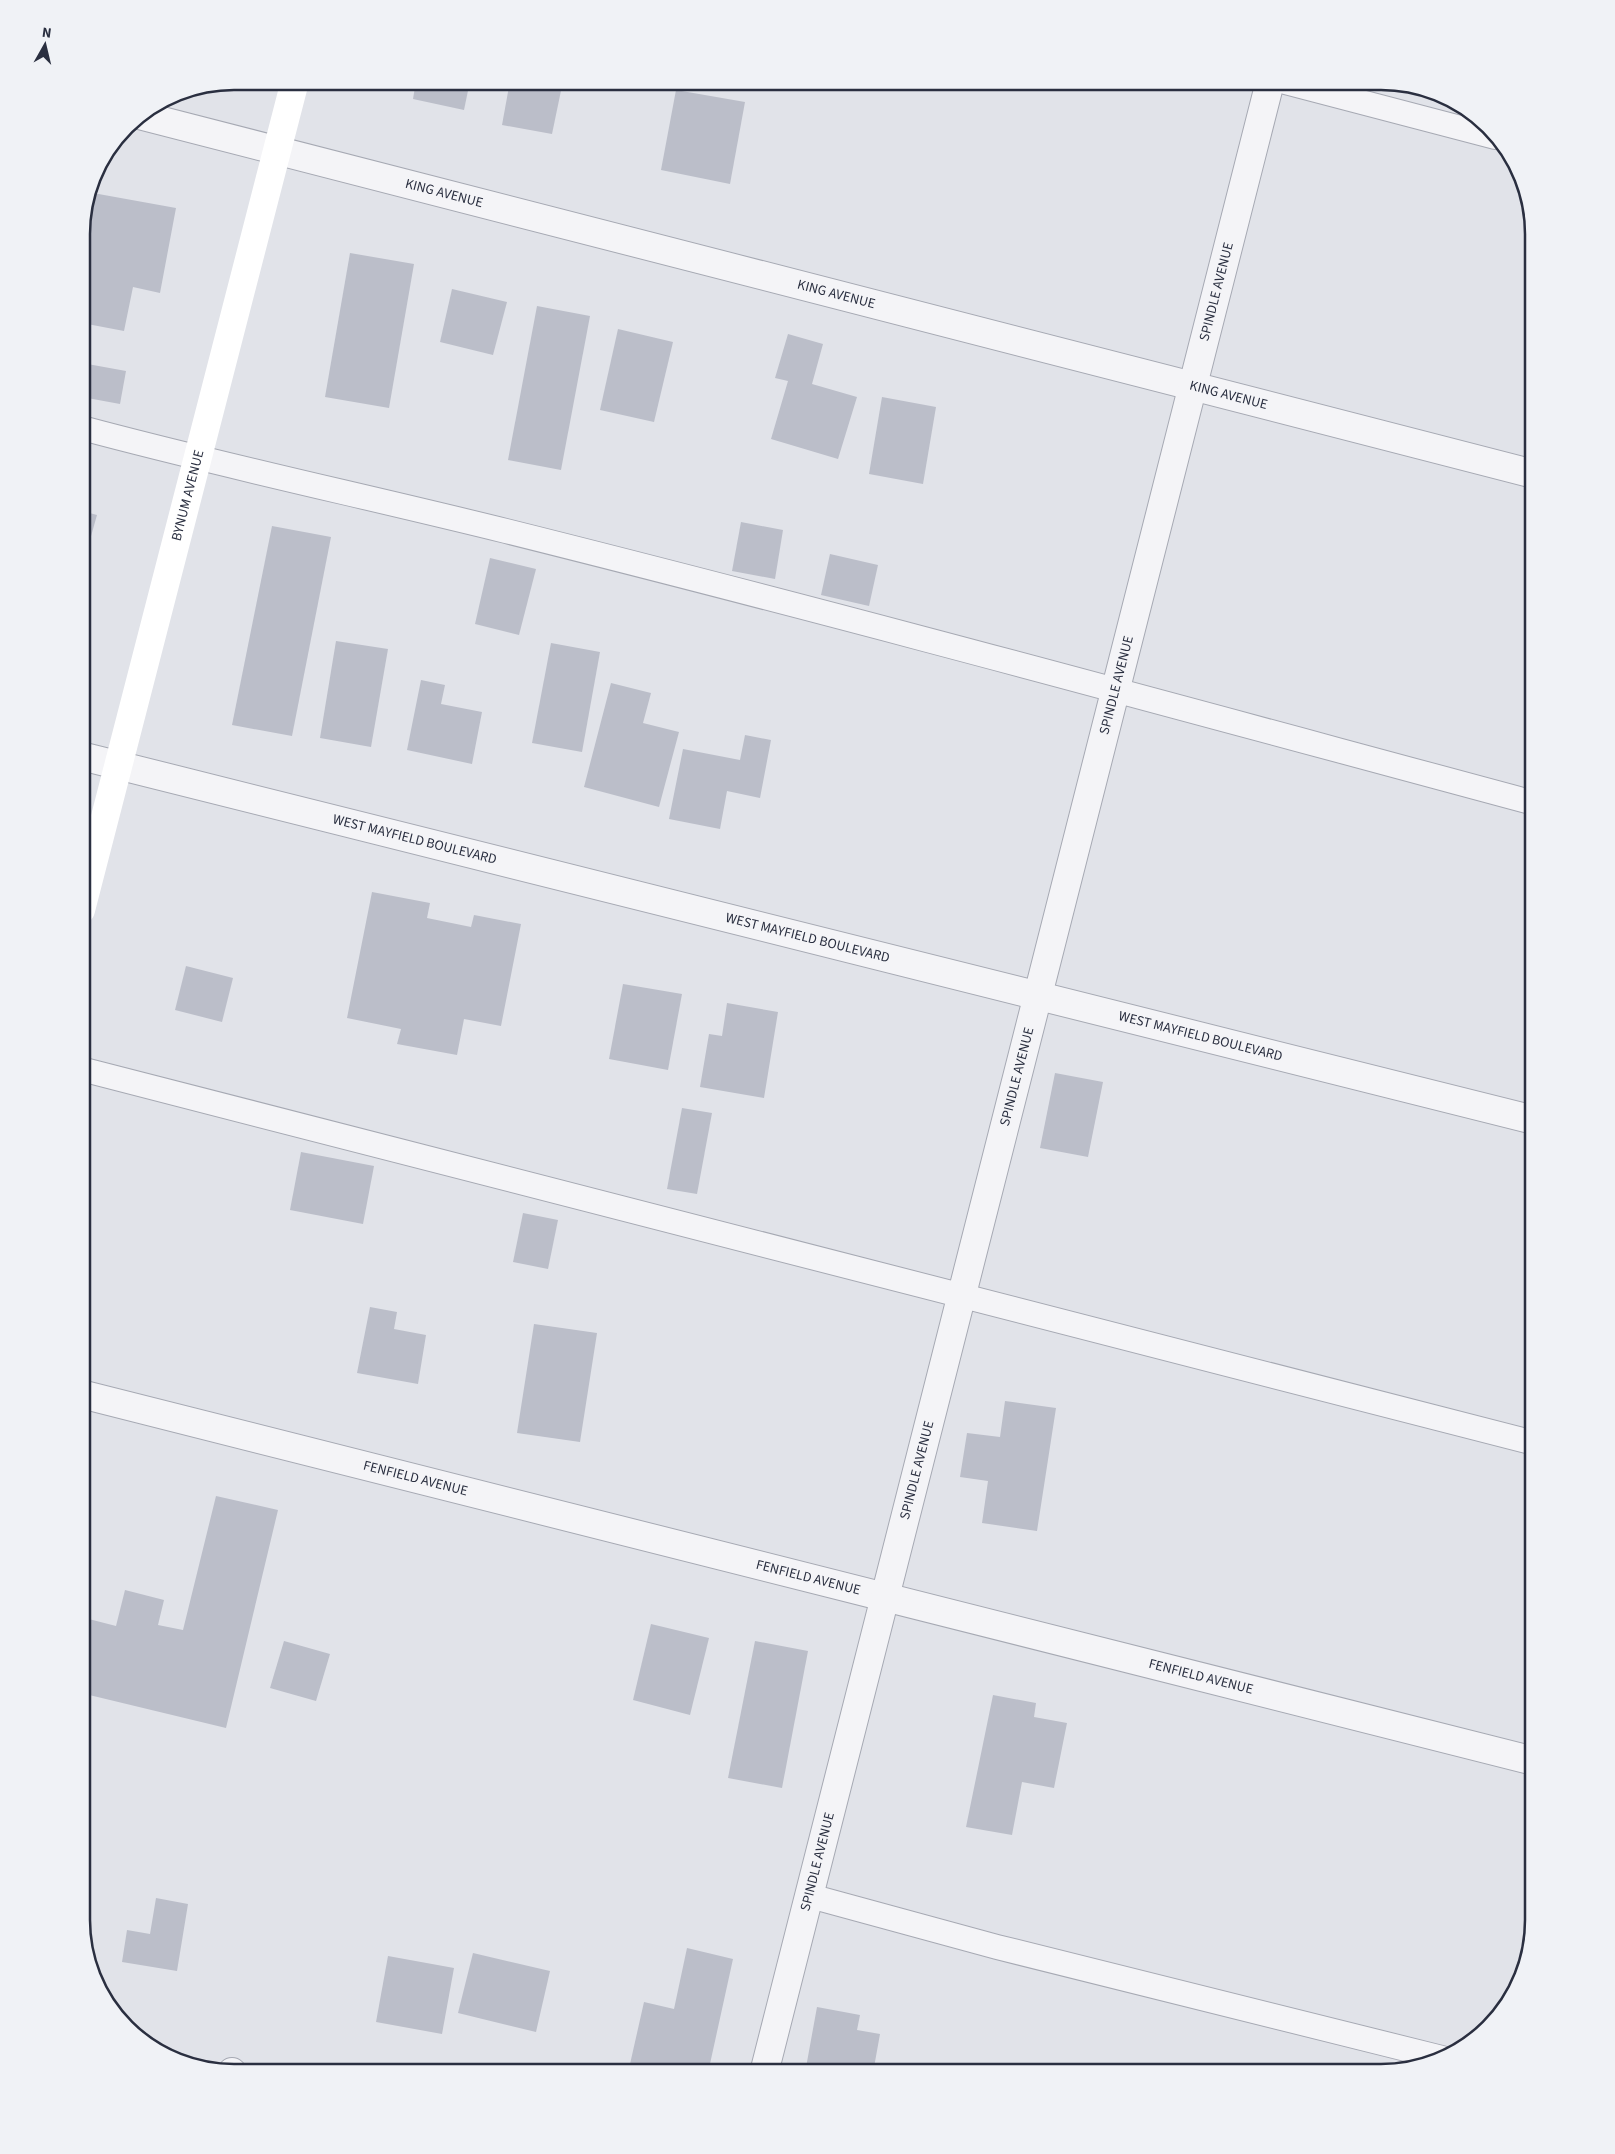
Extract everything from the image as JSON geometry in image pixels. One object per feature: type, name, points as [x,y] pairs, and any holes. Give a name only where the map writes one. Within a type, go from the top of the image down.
[{"type":"main road","name":"BYNUM AVENUE","points":[[90,880],[293,90]]},
{"type":"street","name":"SPINDLE AVENUE","points":[[766,2064],[1268,90]]},
{"type":"street","name":"KING AVENUE","points":[[149,118],[1525,472]]},
{"type":"street","name":"WEST MAYFIELD BOULEVARD","points":[[90,758],[1525,1118]]},
{"type":"street","name":"FENFIELD AVENUE","points":[[90,1396],[1525,1760]]},
{"type":"lane","points":[[1316,90],[1485,134]]},
{"type":"lane","points":[[90,430],[198,459],[505,531],[1116,690],[1525,800]]},
{"type":"lane","points":[[90,1071],[1525,1441]]},
{"type":"lane","points":[[810,1896],[997,1948],[1430,2055]]},
{"type":"building","points":[[414,90],[468,90],[464,110],[413,99]]},
{"type":"building","points":[[508,90],[561,90],[552,134],[502,125]]},
{"type":"building","points":[[676,90],[745,102],[730,184],[661,170]]},
{"type":"building","points":[[96,194],[176,208],[160,293],[133,287],[124,331],[90,325],[90,224]]},
{"type":"building","points":[[350,253],[414,264],[389,408],[325,397]]},
{"type":"building","points":[[452,289],[507,302],[493,355],[440,342]]},
{"type":"building","points":[[537,306],[590,316],[561,470],[508,460]]},
{"type":"building","points":[[618,329],[673,342],[654,422],[600,410]]},
{"type":"building","points":[[788,334],[823,344],[812,384],[857,397],[838,459],[771,439],[788,381],[775,378]]},
{"type":"building","points":[[90,364],[126,371],[120,404],[90,398]]},
{"type":"building","points":[[882,397],[936,407],[923,484],[869,474]]},
{"type":"building","points":[[90,513],[97,515],[90,540]]},
{"type":"building","points":[[741,522],[783,530],[775,579],[732,571]]},
{"type":"building","points":[[272,526],[331,537],[292,736],[232,725]]},
{"type":"building","points":[[830,554],[878,565],[869,606],[821,595]]},
{"type":"building","points":[[490,558],[536,569],[519,635],[475,624]]},
{"type":"building","points":[[336,641],[388,649],[371,747],[320,738]]},
{"type":"building","points":[[551,643],[600,652],[582,752],[532,743]]},
{"type":"building","points":[[421,680],[445,685],[441,704],[482,712],[472,764],[407,750]]},
{"type":"building","points":[[611,683],[651,693],[643,723],[679,732],[659,807],[584,787]]},
{"type":"building","points":[[745,735],[771,740],[760,798],[727,791],[720,829],[669,819],[683,749],[740,760]]},
{"type":"building","points":[[372,892],[430,903],[427,918],[471,927],[474,915],[521,924],[501,1026],[464,1019],[457,1055],[397,1044],[401,1029],[347,1018]]},
{"type":"building","points":[[186,966],[233,978],[222,1022],[175,1010]]},
{"type":"building","points":[[623,984],[682,994],[668,1070],[609,1059]]},
{"type":"building","points":[[727,1003],[778,1012],[764,1098],[700,1087],[709,1034],[722,1036]]},
{"type":"building","points":[[1055,1073],[1103,1082],[1088,1157],[1040,1148]]},
{"type":"building","points":[[682,1108],[712,1113],[697,1194],[667,1189]]},
{"type":"building","points":[[301,1152],[374,1166],[363,1224],[290,1210]]},
{"type":"building","points":[[523,1213],[558,1220],[548,1269],[513,1262]]},
{"type":"building","points":[[370,1307],[397,1312],[394,1329],[426,1335],[418,1384],[357,1373]]},
{"type":"building","points":[[534,1324],[597,1333],[580,1442],[517,1433]]},
{"type":"building","points":[[1005,1401],[1056,1408],[1037,1531],[982,1523],[988,1481],[960,1477],[967,1433],[1000,1437]]},
{"type":"building","points":[[216,1496],[278,1510],[226,1728],[90,1695],[90,1619],[116,1626],[125,1590],[164,1600],[158,1625],[183,1630]]},
{"type":"building","points":[[651,1624],[709,1638],[690,1715],[633,1700]]},
{"type":"building","points":[[284,1641],[330,1654],[316,1701],[270,1688]]},
{"type":"building","points":[[755,1641],[808,1651],[782,1788],[728,1778]]},
{"type":"building","points":[[993,1695],[1036,1703],[1034,1717],[1067,1723],[1054,1788],[1022,1782],[1012,1835],[966,1827]]},
{"type":"building","points":[[156,1898],[188,1904],[177,1971],[122,1962],[127,1930],[150,1934]]},
{"type":"building","points":[[687,1948],[733,1959],[710,2064],[630,2064],[644,2002],[674,2009]]},
{"type":"building","points":[[473,1953],[550,1971],[536,2032],[458,2013]]},
{"type":"building","points":[[388,1956],[454,1968],[442,2034],[376,2022]]},
{"type":"building","points":[[817,2007],[860,2015],[857,2030],[880,2034],[875,2064],[807,2064]]}]
